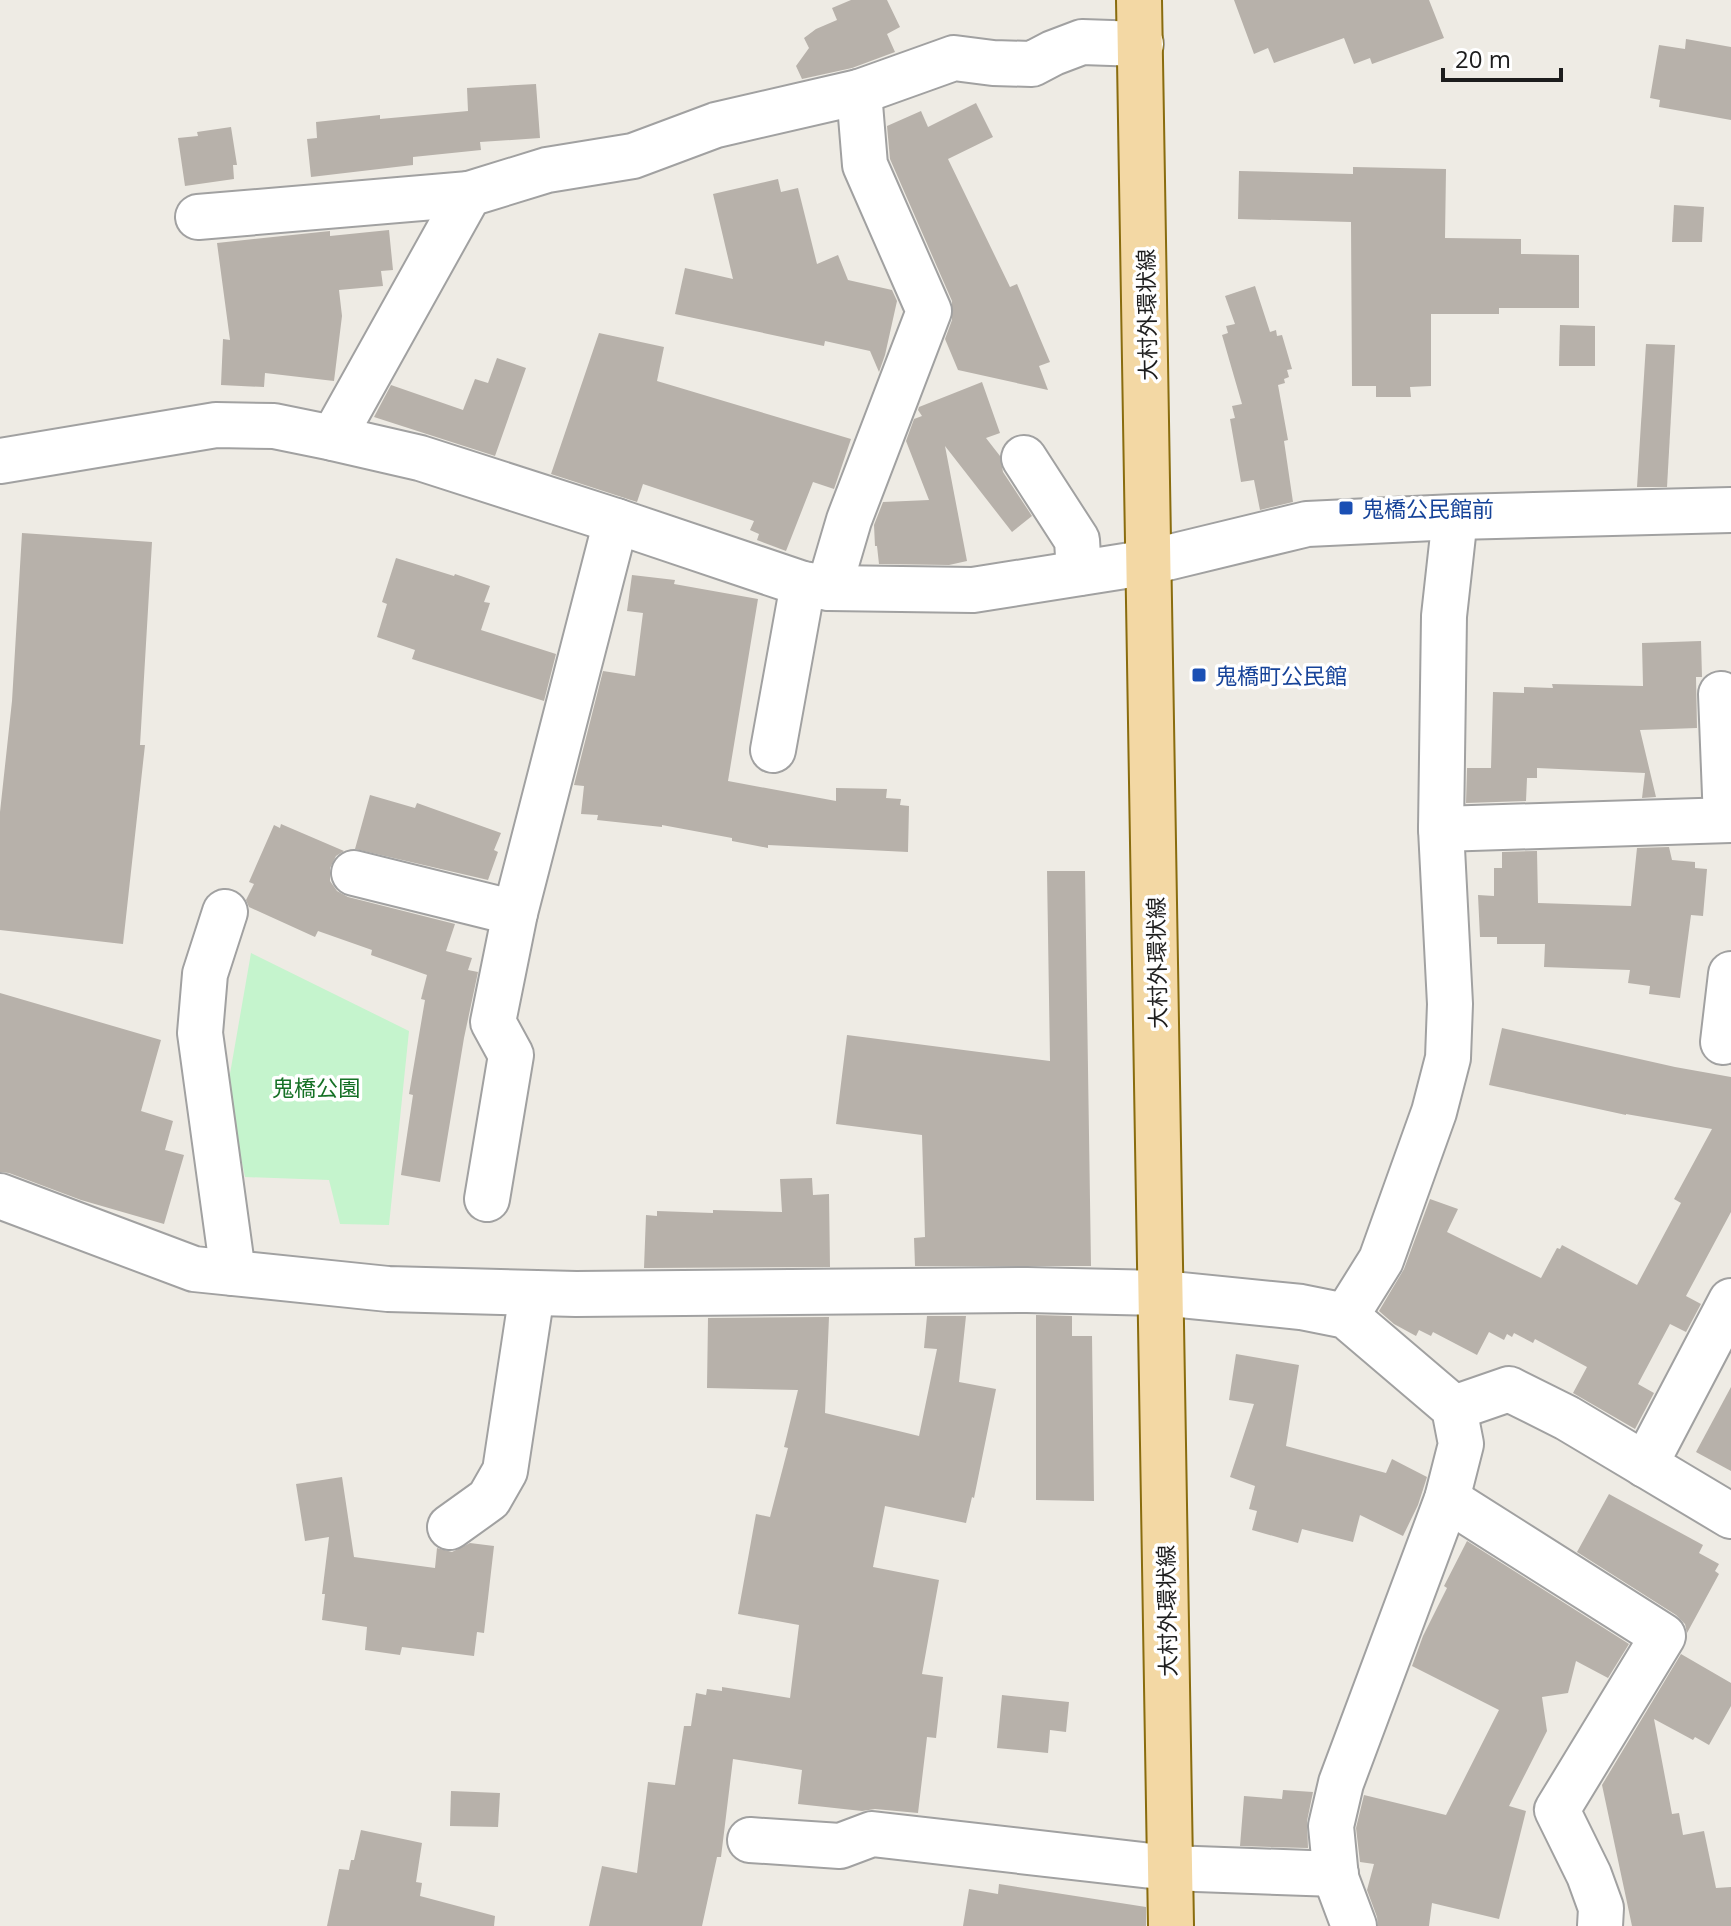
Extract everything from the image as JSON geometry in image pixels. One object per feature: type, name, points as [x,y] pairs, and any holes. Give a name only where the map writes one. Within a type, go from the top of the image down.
[{"type":"main road","name":"大村外環状線","points":[[1139,0],[1171,1926]]},
{"type":"street","points":[[198,217],[469,194],[547,170],[633,156],[716,125],[859,92],[954,58],[1032,64],[1082,42],[1141,44]]},
{"type":"street","points":[[773,750],[816,586],[849,520],[929,311],[865,165],[859,92]]},
{"type":"street","points":[[333,438],[469,194]]},
{"type":"street","points":[[0,461],[216,425],[274,426],[420,458],[816,586],[973,590],[1150,562],[1307,524],[1731,510]]},
{"type":"street","points":[[1024,458],[1077,540],[1079,573]]},
{"type":"street","points":[[1346,1316],[1381,1260],[1434,1112],[1448,1058],[1450,1004],[1441,829],[1444,616],[1455,517]]},
{"type":"street","points":[[487,1199],[511,1055],[493,1022],[515,913],[616,521]]},
{"type":"street","points":[[1441,829],[1728,820],[1721,694]]},
{"type":"street","points":[[354,873],[515,913]]},
{"type":"street","points":[[225,912],[205,974],[200,1033],[233,1273]]},
{"type":"street","points":[[1723,1042],[1731,974]]},
{"type":"street","points":[[0,1196],[194,1269],[388,1289],[532,1293],[1027,1290],[1161,1293],[1301,1307],[1346,1316],[1454,1408],[1461,1444],[1447,1499],[1341,1783],[1331,1826],[1336,1874],[1354,1926]]},
{"type":"street","points":[[450,1527],[489,1499],[505,1471],[532,1293]]},
{"type":"street","points":[[1645,1465],[1731,1301]]},
{"type":"street","points":[[1454,1408],[1509,1389],[1567,1418],[1731,1516]]},
{"type":"street","points":[[1447,1499],[1663,1636],[1557,1810],[1589,1875],[1601,1908],[1600,1926]]},
{"type":"street","points":[[750,1840],[840,1846],[872,1834],[1169,1868],[1336,1874]]},
{"type":"green space","name":"鬼橋公園","points":[[251,953],[409,1031],[389,1225],[340,1224],[329,1180],[245,1177],[227,1091]]},
{"type":"building","points":[[851,0],[887,0],[900,27],[887,34],[895,52],[852,68],[802,79],[796,66],[809,48],[804,38],[837,20],[832,8]]},
{"type":"building","points":[[1234,0],[1429,0],[1444,38],[1372,64],[1370,58],[1354,64],[1344,38],[1274,63],[1268,48],[1254,54]]},
{"type":"building","points":[[1686,39],[1731,47],[1731,120],[1659,107],[1660,100],[1650,98],[1659,45],[1685,49]]},
{"type":"building","points":[[536,84],[540,138],[480,142],[481,150],[413,157],[413,165],[311,177],[307,139],[317,138],[316,122],[468,111],[467,88]]},
{"type":"building","points":[[976,103],[993,137],[948,159],[1010,287],[1017,284],[1050,362],[1039,366],[1048,390],[958,370],[945,339],[952,320],[952,301],[890,159],[887,126],[921,111],[928,127]]},
{"type":"building","points":[[231,127],[237,165],[233,165],[234,179],[185,186],[178,138]]},
{"type":"building","points":[[1353,167],[1446,169],[1445,238],[1521,239],[1521,254],[1579,255],[1579,308],[1499,308],[1499,314],[1431,314],[1431,386],[1410,387],[1411,397],[1376,397],[1376,386],[1352,386],[1351,222],[1238,219],[1239,171],[1353,174]]},
{"type":"building","points":[[778,179],[781,192],[798,188],[817,264],[838,255],[848,280],[892,290],[897,301],[879,372],[870,351],[825,341],[824,346],[675,314],[685,268],[733,279],[713,194]]},
{"type":"building","points":[[1674,205],[1704,207],[1702,242],[1672,242]]},
{"type":"building","points":[[389,230],[393,270],[381,271],[383,286],[339,290],[342,316],[334,381],[265,373],[264,387],[221,385],[223,339],[230,340],[217,243],[330,231],[330,236]]},
{"type":"building","points":[[1255,286],[1270,332],[1276,330],[1277,336],[1282,335],[1292,369],[1287,370],[1289,377],[1284,379],[1285,383],[1278,385],[1288,440],[1284,441],[1293,502],[1260,510],[1254,480],[1241,482],[1230,419],[1235,418],[1232,406],[1242,404],[1222,335],[1228,333],[1226,326],[1235,324],[1225,296]]},
{"type":"building","points":[[1560,325],[1595,326],[1595,366],[1559,366]]},
{"type":"building","points":[[599,333],[664,347],[657,381],[851,439],[834,489],[813,482],[786,551],[757,540],[759,534],[750,530],[754,521],[643,484],[637,502],[551,474]]},
{"type":"building","points":[[1646,344],[1675,345],[1667,487],[1637,487]]},
{"type":"building","points":[[497,358],[526,368],[495,456],[374,417],[391,385],[463,410],[475,379],[488,383]]},
{"type":"building","points":[[982,382],[1000,433],[986,438],[1000,456],[1003,472],[1032,516],[1012,532],[945,446],[967,561],[949,565],[879,564],[874,525],[883,502],[929,500],[906,441],[914,419],[922,416],[919,407]]},
{"type":"building","points":[[22,533],[152,542],[140,745],[145,745],[123,944],[0,930],[0,812],[12,701]]},
{"type":"building","points":[[396,558],[490,586],[484,602],[490,603],[481,630],[556,654],[544,701],[412,659],[415,650],[377,637],[387,604],[382,602]]},
{"type":"building","points":[[632,575],[675,580],[674,584],[758,599],[728,781],[836,801],[836,788],[887,789],[886,798],[901,799],[900,805],[909,806],[908,852],[768,845],[768,848],[662,825],[597,820],[598,815],[581,814],[584,786],[574,785],[603,671],[635,676],[643,613],[627,611]]},
{"type":"building","points":[[1701,641],[1702,677],[1696,677],[1697,728],[1640,730],[1656,797],[1642,798],[1645,773],[1537,768],[1537,778],[1527,778],[1526,801],[1466,803],[1467,768],[1491,768],[1493,692],[1524,693],[1524,687],[1553,688],[1552,684],[1643,686],[1642,643]]},
{"type":"building","points":[[370,795],[415,808],[417,803],[501,833],[488,880],[355,849]]},
{"type":"building","points":[[281,824],[344,851],[336,856],[330,868],[330,881],[337,891],[348,897],[455,924],[446,951],[472,958],[468,970],[478,972],[440,1182],[401,1175],[413,1095],[409,1094],[425,1000],[421,999],[427,975],[371,955],[372,950],[318,931],[315,937],[249,907],[246,900],[254,884],[249,882],[274,825],[280,828]]},
{"type":"building","points":[[1669,847],[1672,860],[1695,862],[1695,868],[1707,869],[1703,916],[1691,915],[1680,998],[1649,994],[1650,986],[1628,983],[1630,970],[1544,967],[1545,944],[1497,944],[1497,937],[1480,937],[1478,895],[1494,896],[1494,868],[1502,868],[1502,852],[1537,851],[1538,903],[1631,906],[1637,848]]},
{"type":"building","points":[[1047,871],[1085,871],[1091,1266],[915,1266],[914,1238],[925,1237],[922,1135],[836,1124],[847,1035],[1050,1061]]},
{"type":"building","points":[[0,993],[161,1040],[141,1111],[173,1121],[165,1150],[184,1155],[164,1224],[0,1172]]},
{"type":"building","points":[[1502,1028],[1731,1077],[1731,1212],[1686,1296],[1701,1304],[1686,1332],[1670,1324],[1638,1384],[1654,1393],[1635,1429],[1573,1393],[1587,1367],[1535,1339],[1533,1343],[1514,1333],[1512,1337],[1507,1334],[1504,1340],[1489,1332],[1477,1355],[1433,1332],[1431,1336],[1419,1330],[1416,1336],[1379,1311],[1404,1269],[1430,1199],[1458,1209],[1447,1232],[1541,1278],[1557,1248],[1560,1249],[1562,1245],[1637,1285],[1681,1203],[1674,1199],[1712,1129],[1626,1115],[1489,1085]]},
{"type":"building","points":[[812,1178],[813,1195],[829,1194],[830,1267],[644,1268],[646,1215],[657,1216],[657,1211],[782,1212],[780,1179]]},
{"type":"building","points":[[1036,1315],[1072,1316],[1072,1336],[1092,1336],[1094,1501],[1036,1500]]},
{"type":"building","points":[[927,1316],[966,1316],[959,1382],[996,1389],[966,1523],[885,1506],[873,1567],[939,1580],[922,1674],[943,1677],[936,1738],[927,1737],[918,1813],[798,1804],[802,1770],[733,1759],[721,1857],[717,1857],[702,1926],[589,1926],[602,1866],[637,1873],[648,1782],[675,1785],[684,1726],[691,1726],[696,1693],[706,1695],[707,1689],[722,1691],[722,1687],[790,1698],[799,1625],[738,1614],[756,1514],[770,1517],[788,1448],[784,1447],[798,1390],[707,1388],[708,1318],[829,1317],[825,1413],[919,1436],[937,1349],[924,1348]]},
{"type":"building","points":[[1236,1354],[1299,1365],[1286,1446],[1386,1473],[1392,1459],[1427,1477],[1403,1536],[1360,1515],[1353,1542],[1302,1529],[1298,1543],[1252,1530],[1257,1511],[1249,1509],[1255,1486],[1230,1477],[1254,1404],[1229,1400]]},
{"type":"building","points":[[1731,1387],[1731,1471],[1696,1452]]},
{"type":"building","points":[[342,1477],[354,1557],[435,1568],[437,1548],[452,1552],[470,1543],[494,1546],[484,1633],[477,1632],[474,1656],[402,1647],[400,1655],[365,1650],[367,1627],[322,1620],[329,1537],[305,1541],[296,1484]]},
{"type":"building","points":[[1609,1494],[1703,1545],[1699,1553],[1719,1564],[1715,1571],[1719,1574],[1687,1633],[1685,1624],[1676,1615],[1577,1552]]},
{"type":"building","points":[[1467,1541],[1629,1644],[1608,1678],[1576,1661],[1568,1693],[1542,1697],[1547,1731],[1509,1806],[1526,1811],[1499,1919],[1432,1903],[1429,1926],[1378,1926],[1367,1890],[1374,1864],[1360,1862],[1356,1828],[1364,1795],[1446,1815],[1499,1710],[1412,1666],[1447,1588],[1444,1586]]},
{"type":"building","points":[[1681,1654],[1731,1683],[1731,1706],[1709,1745],[1654,1719],[1672,1814],[1679,1813],[1683,1835],[1704,1831],[1716,1888],[1731,1887],[1731,1926],[1632,1926],[1602,1785]]},
{"type":"building","points":[[1002,1695],[1069,1702],[1066,1732],[1050,1730],[1048,1753],[997,1748]]},
{"type":"building","points":[[1283,1790],[1313,1792],[1307,1821],[1308,1848],[1240,1846],[1244,1796],[1282,1799]]},
{"type":"building","points":[[451,1791],[500,1793],[498,1827],[450,1826]]},
{"type":"building","points":[[361,1830],[422,1843],[416,1882],[422,1883],[420,1896],[495,1916],[494,1926],[327,1926],[339,1869],[349,1870]]},
{"type":"building","points":[[999,1884],[1146,1907],[1146,1926],[963,1926],[969,1889],[998,1894]]},
{"type":"place","name":"鬼橋公民館前","points":[[1346,508]]},
{"type":"place","name":"鬼橋町公民館","points":[[1199,675]]}]
